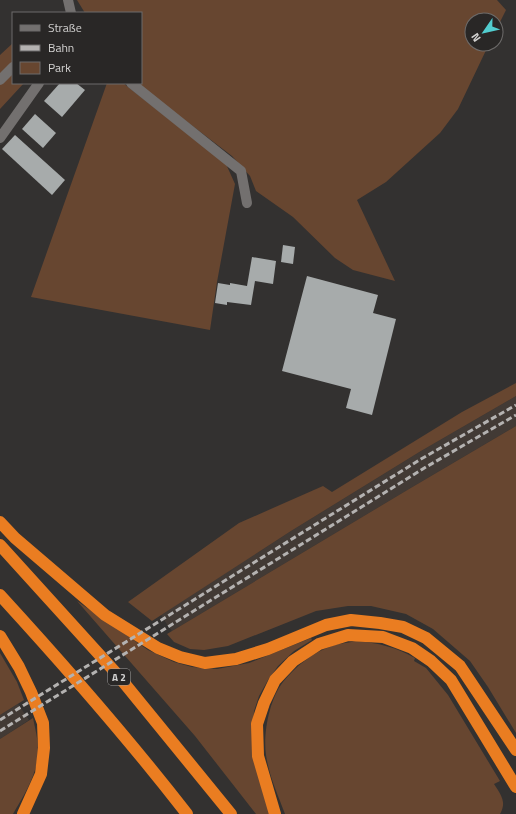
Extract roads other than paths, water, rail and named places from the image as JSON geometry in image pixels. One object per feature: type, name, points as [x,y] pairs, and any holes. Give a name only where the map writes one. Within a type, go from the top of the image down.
[{"type":"highway","points":[[0,522],[15,538],[105,615],[158,648],[180,657],[205,662],[236,659],[268,649],[326,625],[351,620],[403,627],[426,638],[460,666],[516,750]]},
{"type":"highway","name":"A 2","points":[[0,545],[116,674],[231,814]]},
{"type":"highway","points":[[0,595],[58,659],[142,757],[187,814]]},
{"type":"highway","points":[[275,814],[258,756],[258,724],[264,703],[275,680],[293,661],[318,644],[348,635],[383,637],[412,648],[431,661],[451,680],[516,786]]},
{"type":"highway","points":[[0,636],[31,692],[43,723],[44,748],[41,774],[23,814]]},
{"type":"street","points":[[0,80],[12,68]]},
{"type":"street","points":[[0,138],[38,84]]},
{"type":"street","points":[[132,84],[241,171],[247,203]]},
{"type":"railway","points":[[0,720],[421,459],[516,405]]},
{"type":"railway","points":[[0,731],[426,467],[516,415]]}]
